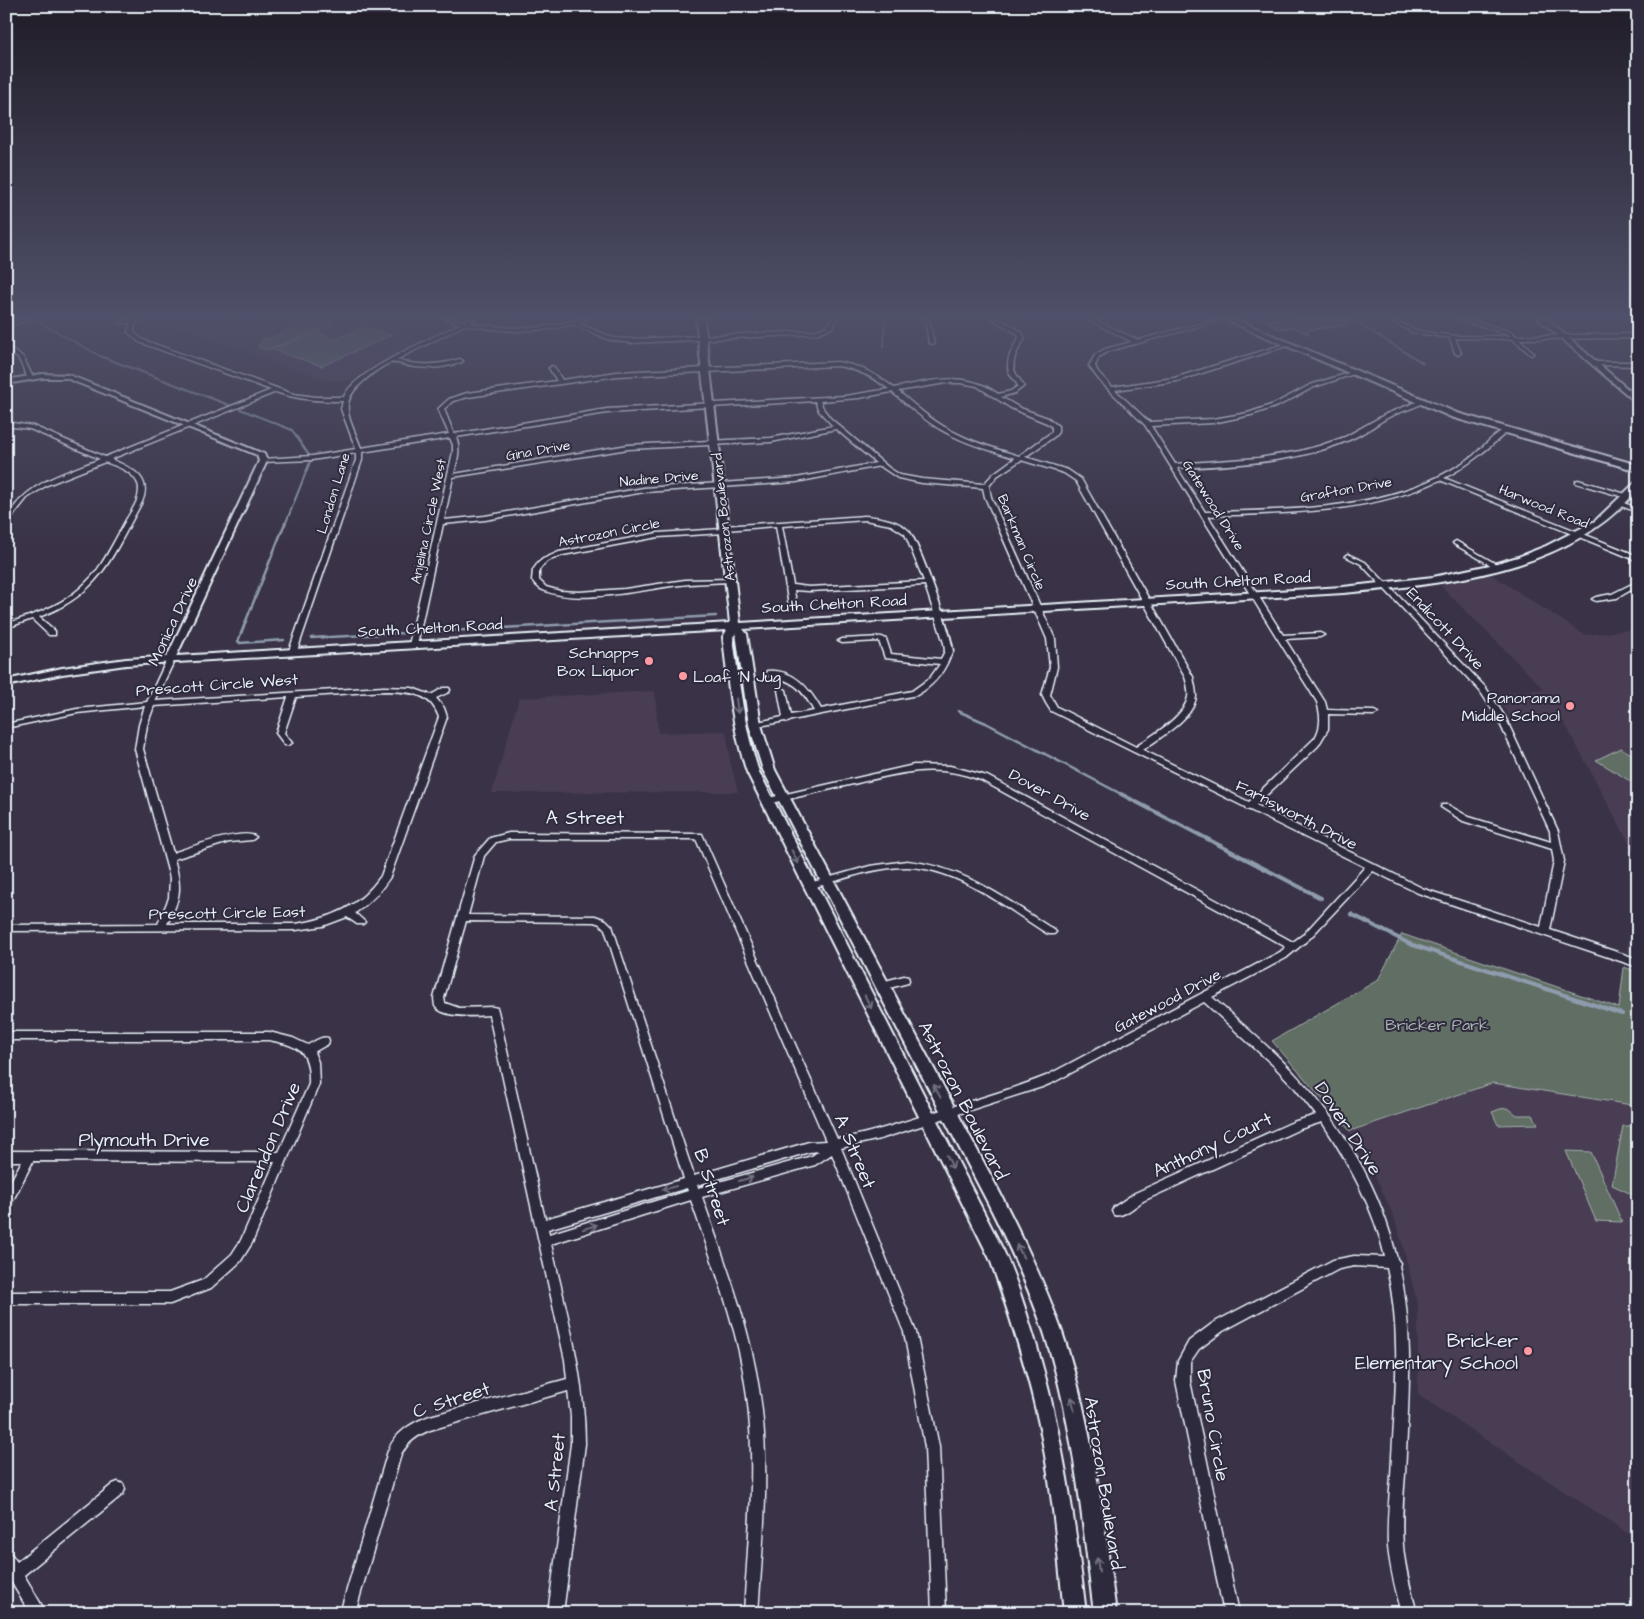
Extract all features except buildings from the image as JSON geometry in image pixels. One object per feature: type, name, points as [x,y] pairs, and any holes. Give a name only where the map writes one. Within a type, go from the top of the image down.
[{"type":"main road","name":"Astrozon Boulevard","points":[[709,395],[735,625],[742,634],[755,725],[769,770],[1025,1262],[1040,1295],[1068,1382],[1079,1436],[1105,1613]]},
{"type":"main road","points":[[1403,395],[1505,431],[1638,468]]},
{"type":"main road","name":"South Chelton Road","points":[[6,683],[98,665],[171,658],[1386,586],[1438,579],[1496,566],[1544,551],[1599,522],[1624,500],[1638,483]]},
{"type":"main road","name":"Astrozon Boulevard","points":[[735,625],[728,636],[739,726],[750,766],[998,1258],[1017,1309],[1031,1352],[1046,1415],[1058,1481],[1075,1613]]},
{"type":"street","points":[[114,395],[257,452],[263,461]]},
{"type":"street","points":[[6,521],[25,497],[58,478],[265,395]]},
{"type":"street","points":[[292,395],[300,397],[346,399],[348,395]]},
{"type":"street","name":"Anjelina Circle West","points":[[413,645],[456,448],[441,409],[451,400],[471,395]]},
{"type":"street","name":"Barkman Circle","points":[[263,461],[302,459],[607,411],[710,404],[817,400],[874,395]]},
{"type":"street","points":[[897,395],[946,430],[978,444],[1066,472],[1079,480],[1189,677],[1192,690],[1191,700],[1186,710],[1173,724],[1137,750]]},
{"type":"street","points":[[997,396],[1003,395]]},
{"type":"street","name":"Gatewood Drive","points":[[1118,395],[1148,424],[1321,702],[1324,712]]},
{"type":"street","points":[[1148,424],[1200,422],[1249,414],[1276,405],[1296,395]]},
{"type":"street","name":"Barkman Circle","points":[[997,396],[1015,408],[1043,418],[1054,426],[1055,432],[1053,435],[995,475],[986,486],[988,497],[1036,608]]},
{"type":"street","name":"London Lane","points":[[293,651],[359,460],[359,450],[345,414],[346,399]]},
{"type":"street","points":[[817,400],[823,413],[880,464],[898,476],[914,480],[986,486]]},
{"type":"street","points":[[1174,466],[1242,463],[1300,454],[1347,439],[1389,415],[1420,402]]},
{"type":"street","points":[[6,424],[31,427],[133,472],[142,482],[143,495],[91,582],[72,598],[34,617],[6,626]]},
{"type":"street","name":"Gina Drive","points":[[451,476],[628,448],[776,439],[838,427]]},
{"type":"street","name":"Grafton Drive","points":[[1205,514],[1294,510],[1343,505],[1386,496],[1440,478],[1466,464],[1505,431]]},
{"type":"street","name":"Monica Drive","points":[[161,928],[170,911],[176,890],[176,878],[139,749],[142,730],[150,703],[263,461]]},
{"type":"street","name":"Nadine Drive","points":[[441,522],[485,518],[644,490],[803,480],[880,464]]},
{"type":"street","name":"Harwood Road","points":[[1440,478],[1638,559]]},
{"type":"street","points":[[1578,482],[1624,500],[1638,510]]},
{"type":"street","points":[[724,529],[852,518],[890,522],[903,529],[911,538],[949,650],[934,679],[914,693],[788,720],[755,725]]},
{"type":"street","points":[[779,525],[792,604]]},
{"type":"street","name":"Astrozon Circle","points":[[724,529],[658,535],[561,553],[540,564],[536,570],[535,580],[541,588],[548,592],[566,594],[647,589],[682,583],[730,580]]},
{"type":"street","points":[[1456,543],[1496,566]]},
{"type":"street","name":"Endicott Drive","points":[[1348,556],[1363,563],[1386,586],[1483,690],[1492,703],[1554,832],[1558,868],[1545,932]]},
{"type":"street","points":[[1596,599],[1614,596],[1638,582]]},
{"type":"street","points":[[790,586],[809,590],[926,583]]},
{"type":"street","name":"Farnsworth Drive","points":[[1036,608],[1051,639],[1054,655],[1053,671],[1045,691],[1047,700],[1054,709],[1421,891],[1449,902],[1638,963]]},
{"type":"street","points":[[34,617],[52,633]]},
{"type":"street","points":[[1280,637],[1320,635]]},
{"type":"street","points":[[842,641],[882,639],[888,656],[944,662]]},
{"type":"street","points":[[770,673],[796,680],[807,691],[819,713]]},
{"type":"street","name":"Prescott Circle West","points":[[6,726],[76,711],[150,703],[396,689],[415,691],[431,698]]},
{"type":"street","points":[[431,698],[446,690]]},
{"type":"street","points":[[782,690],[788,720]]},
{"type":"street","points":[[288,744],[280,733],[293,694]]},
{"type":"street","name":"Prescott Circle East","points":[[6,928],[296,928],[331,921],[350,913],[378,889],[386,877],[442,723],[441,707],[431,698]]},
{"type":"street","points":[[1249,806],[1315,744],[1323,733],[1326,722],[1324,712],[1374,713]]},
{"type":"street","name":"Dover Drive","points":[[767,801],[914,768],[933,766],[968,772],[993,783],[1294,947]]},
{"type":"street","points":[[1444,807],[1466,819],[1557,847]]},
{"type":"street","name":"A Street","points":[[555,1613],[578,1444],[578,1416],[571,1360],[493,1011],[456,1012],[440,1005],[440,990],[480,855],[493,840],[517,836],[699,836],[834,1146],[910,1332],[932,1447],[939,1613]]},
{"type":"street","points":[[170,857],[228,839],[252,837]]},
{"type":"street","points":[[809,886],[887,866],[919,865],[958,875],[1051,932]]},
{"type":"street","name":"Gatewood Drive","points":[[948,1113],[1026,1090],[1050,1080],[1294,947],[1371,867]]},
{"type":"street","points":[[350,913],[360,922]]},
{"type":"street","name":"B Street","points":[[462,918],[602,918],[609,928],[691,1182],[741,1327],[753,1392],[757,1491],[751,1613]]},
{"type":"street","points":[[882,986],[904,980]]},
{"type":"street","name":"Dover Drive","points":[[1205,997],[1269,1055],[1324,1116],[1355,1164],[1366,1187],[1394,1263],[1398,1279],[1403,1323],[1395,1536],[1400,1576],[1410,1613]]},
{"type":"street","points":[[6,1036],[269,1036],[299,1043],[307,1051],[324,1041]]},
{"type":"street","name":"Clarendon Drive","points":[[6,1298],[170,1298],[208,1284],[236,1258],[246,1243],[314,1084],[315,1070],[313,1059],[307,1051]]},
{"type":"street","points":[[540,1226],[809,1147],[834,1146],[948,1113]]},
{"type":"street","name":"Anthony Court","points":[[1118,1211],[1139,1197],[1297,1124],[1324,1116]]},
{"type":"street","points":[[544,1241],[695,1194],[815,1160],[834,1146]]},
{"type":"street","name":"Plymouth Drive","points":[[6,1156],[282,1157]]},
{"type":"street","points":[[6,1202],[30,1156]]},
{"type":"street","name":"Bruno Circle","points":[[1232,1613],[1183,1381],[1184,1361],[1194,1344],[1218,1327],[1337,1264],[1354,1261],[1394,1263]]},
{"type":"street","name":"C Street","points":[[347,1613],[395,1451],[402,1438],[414,1429],[430,1423],[574,1383]]},
{"type":"street","points":[[15,1573],[118,1490]]},
{"type":"street","points":[[6,1559],[39,1613]]},
{"type":"shaded area","name":"Panorama Middle School","points":[[1492,575],[1585,635],[1638,629],[1638,860],[1564,722],[1511,718],[1494,694],[1544,689],[1440,585]]},
{"type":"shaded area","points":[[655,691],[658,733],[726,731],[730,761],[738,792],[492,793],[519,698]]},
{"type":"shaded area","points":[[1638,869],[1638,955],[1627,952]]},
{"type":"shaded area","name":"Bricker Elementary School","points":[[1493,1083],[1638,1106],[1638,1540],[1418,1395],[1418,1307],[1401,1239],[1394,1217],[1372,1169],[1350,1131]]},
{"type":"green space","points":[[1621,748],[1638,758],[1638,786],[1596,760]]},
{"type":"green space","name":"Bricker Park","points":[[1402,934],[1619,1008],[1624,967],[1638,972],[1638,1106],[1493,1083],[1350,1131],[1272,1041],[1378,980]]},
{"type":"green space","points":[[1508,1108],[1517,1115],[1533,1115],[1538,1124],[1498,1125],[1492,1112]]},
{"type":"green space","points":[[1623,1126],[1638,1126],[1638,1197],[1612,1185]]},
{"type":"green space","points":[[1566,1151],[1591,1152],[1622,1222],[1596,1221]]},
{"type":"waterway","points":[[201,395],[229,405]]},
{"type":"waterway","points":[[240,409],[292,430],[309,455]]},
{"type":"waterway","points":[[285,525],[310,462]]},
{"type":"waterway","points":[[284,640],[240,643],[238,641],[285,523]]},
{"type":"waterway","points":[[430,632],[716,616]]},
{"type":"waterway","points":[[311,638],[405,633]]},
{"type":"waterway","points":[[958,711],[986,723],[1123,795]]},
{"type":"waterway","points":[[1121,794],[1321,898]]},
{"type":"waterway","points":[[1351,914],[1410,944],[1622,1014]]},
{"type":"place","name":"Schnapps Box Liquor","points":[[649,661]]},
{"type":"place","name":"Loaf 'N Jug","points":[[683,676]]},
{"type":"place","name":"Panorama Middle School","points":[[1570,706]]},
{"type":"place","name":"Bricker Elementary School","points":[[1528,1351]]}]
